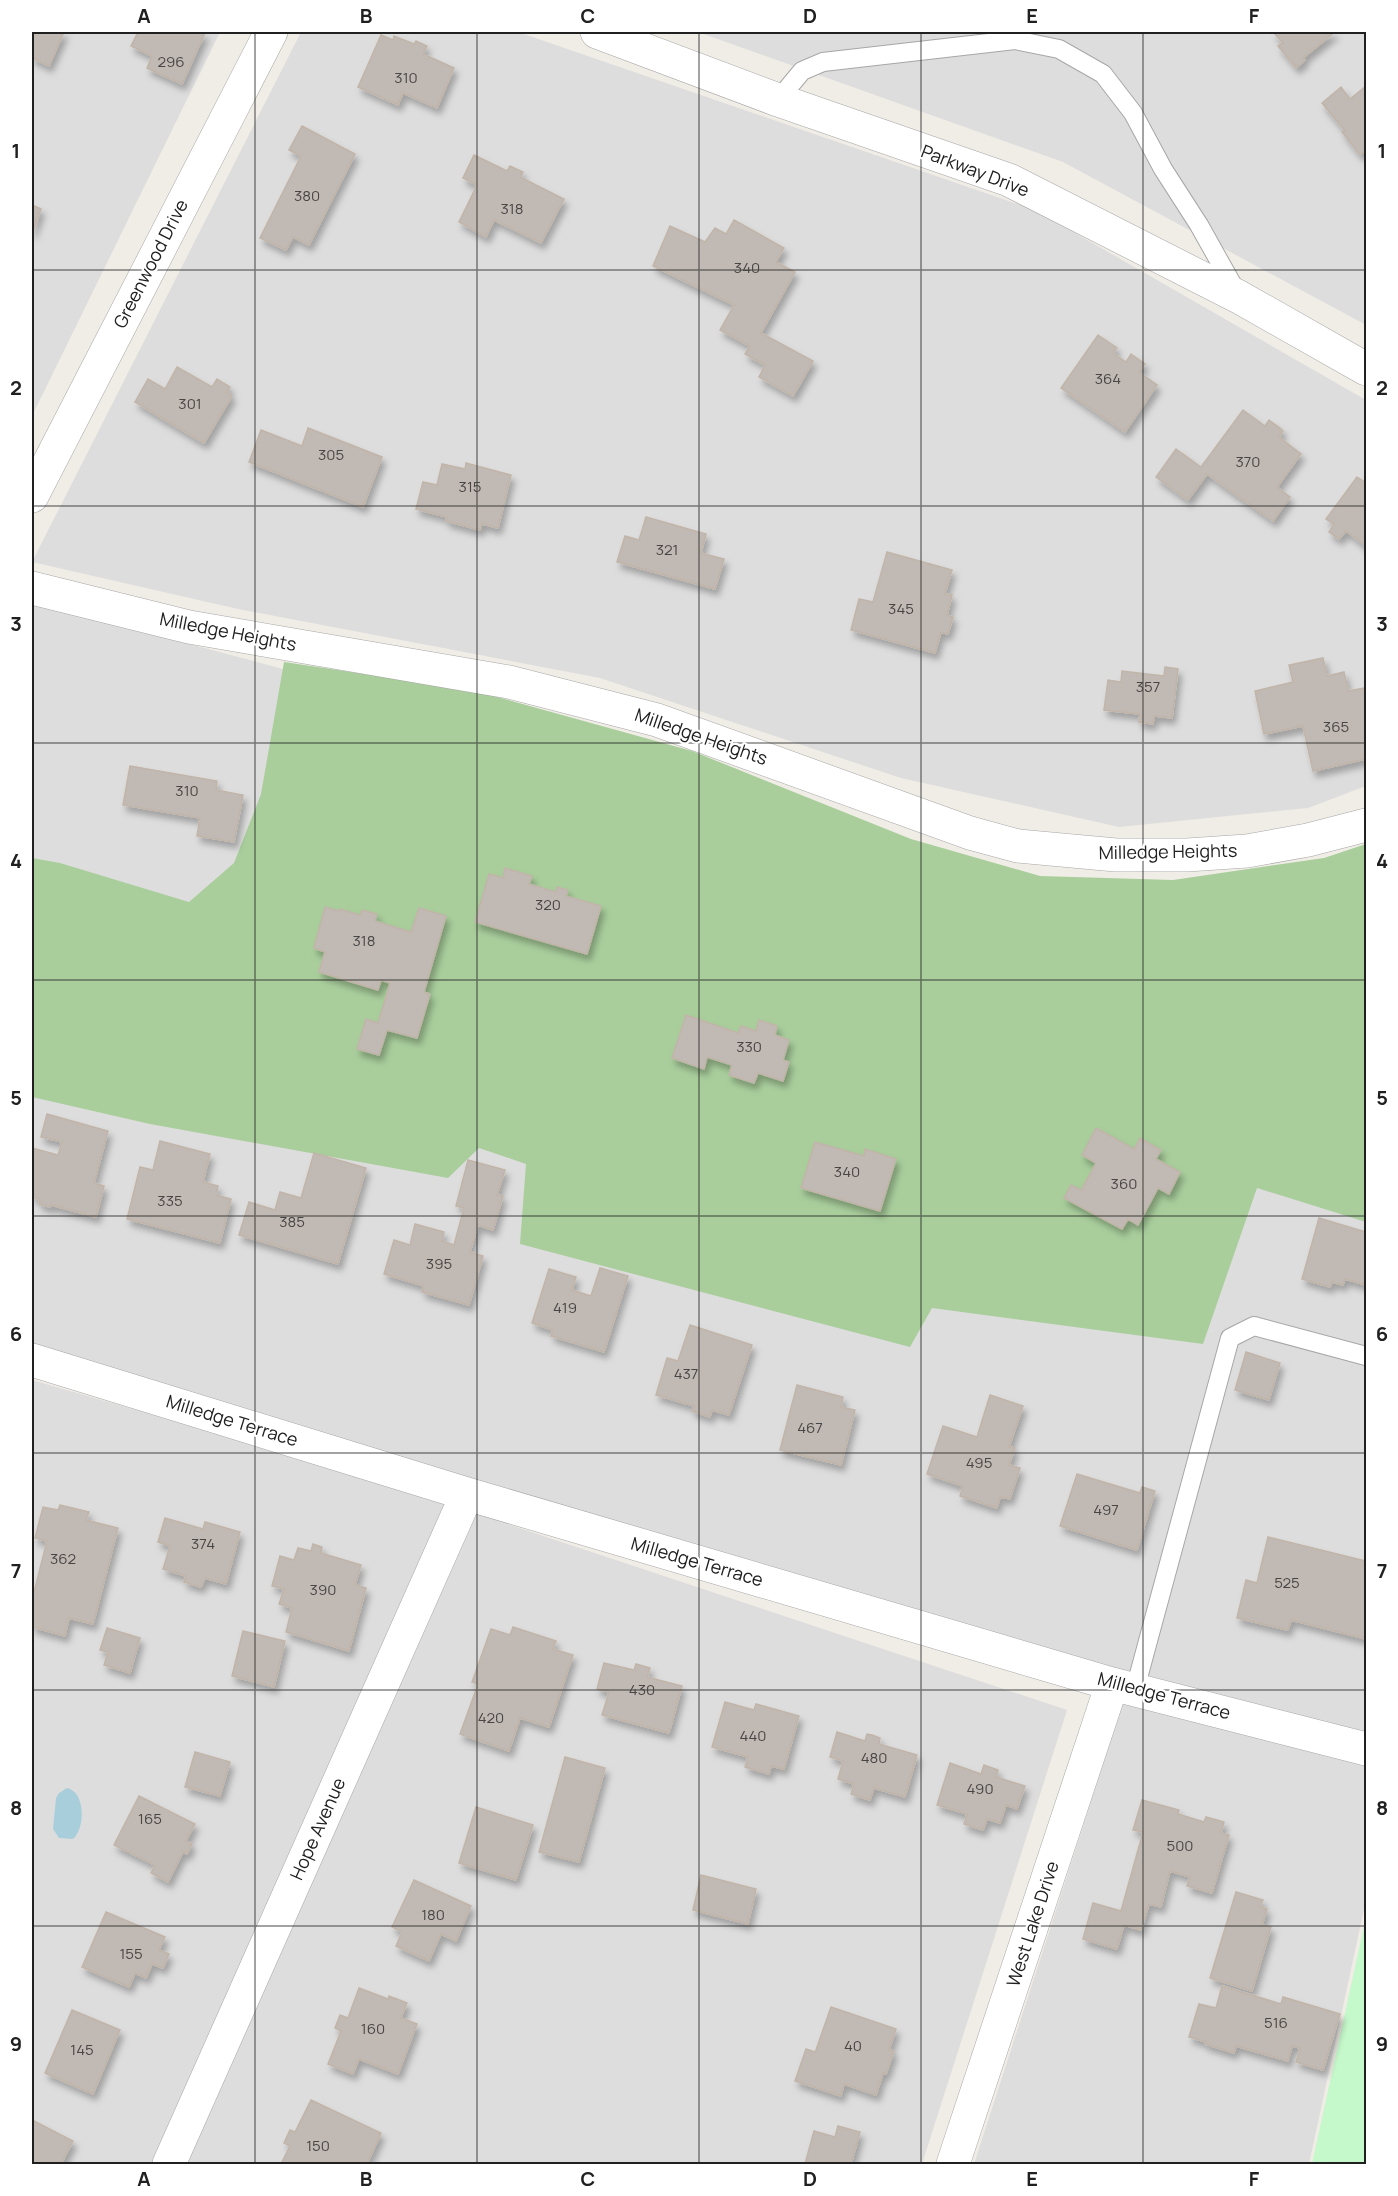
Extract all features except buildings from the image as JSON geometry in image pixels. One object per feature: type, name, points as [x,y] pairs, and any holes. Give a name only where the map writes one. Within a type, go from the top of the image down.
[{"type":"street","name":"Greenwood Drive","points":[[32,496],[271,32]]},
{"type":"street","name":"Parkway Drive","points":[[597,32],[778,100],[1009,180],[1239,297],[1366,369]]},
{"type":"street","name":"Milledge Heights","points":[[32,588],[189,627],[509,682],[645,717],[970,833],[1018,846],[1116,855],[1187,855],[1278,846],[1366,825]]},
{"type":"street","name":"Milledge Terrace","points":[[32,1359],[467,1494],[1123,1686],[1366,1749]]},
{"type":"street","name":"Hope Avenue","points":[[170,2164],[467,1494]]},
{"type":"street","name":"West Lake Drive","points":[[953,2164],[1123,1686]]},
{"type":"lane","points":[[778,100],[802,71],[823,62],[1015,40],[1059,49],[1104,74],[1133,113],[1163,169],[1199,225],[1239,297]]},
{"type":"lane","points":[[1123,1686],[1230,1338],[1254,1326],[1366,1356]]},
{"type":"shaded area","points":[[32,32],[220,32],[32,416]]},
{"type":"shaded area","points":[[301,32],[518,32],[1035,210],[1366,400],[1366,786],[1308,808],[1119,827],[901,778],[600,678],[238,609],[32,562]]},
{"type":"shaded area","points":[[698,32],[1366,32],[1366,325],[1063,162]]},
{"type":"shaded area","points":[[32,602],[796,806],[1115,924],[1366,860],[1366,1735],[1118,1670],[457,1476],[32,1345]]},
{"type":"shaded area","points":[[32,1380],[448,1500],[156,2164],[32,2164]]},
{"type":"shaded area","points":[[477,1514],[1067,1710],[922,2164],[185,2164]]},
{"type":"shaded area","points":[[1124,1700],[1366,1763],[1366,1900],[1309,2164],[974,2164]]},
{"type":"green space","points":[[284,662],[472,690],[692,751],[911,839],[1040,876],[1173,880],[1324,858],[1366,844],[1366,1222],[1257,1188],[1203,1344],[932,1308],[910,1347],[520,1244],[526,1164],[479,1148],[448,1178],[150,1124],[32,1097],[32,858],[60,863],[189,902],[234,863],[261,794]]},
{"type":"green space","points":[[1366,1917],[1366,2164],[1312,2164]]},
{"type":"water","points":[[67,1788],[78,1796],[82,1811],[80,1827],[73,1839],[59,1838],[53,1829],[56,1798]]}]
